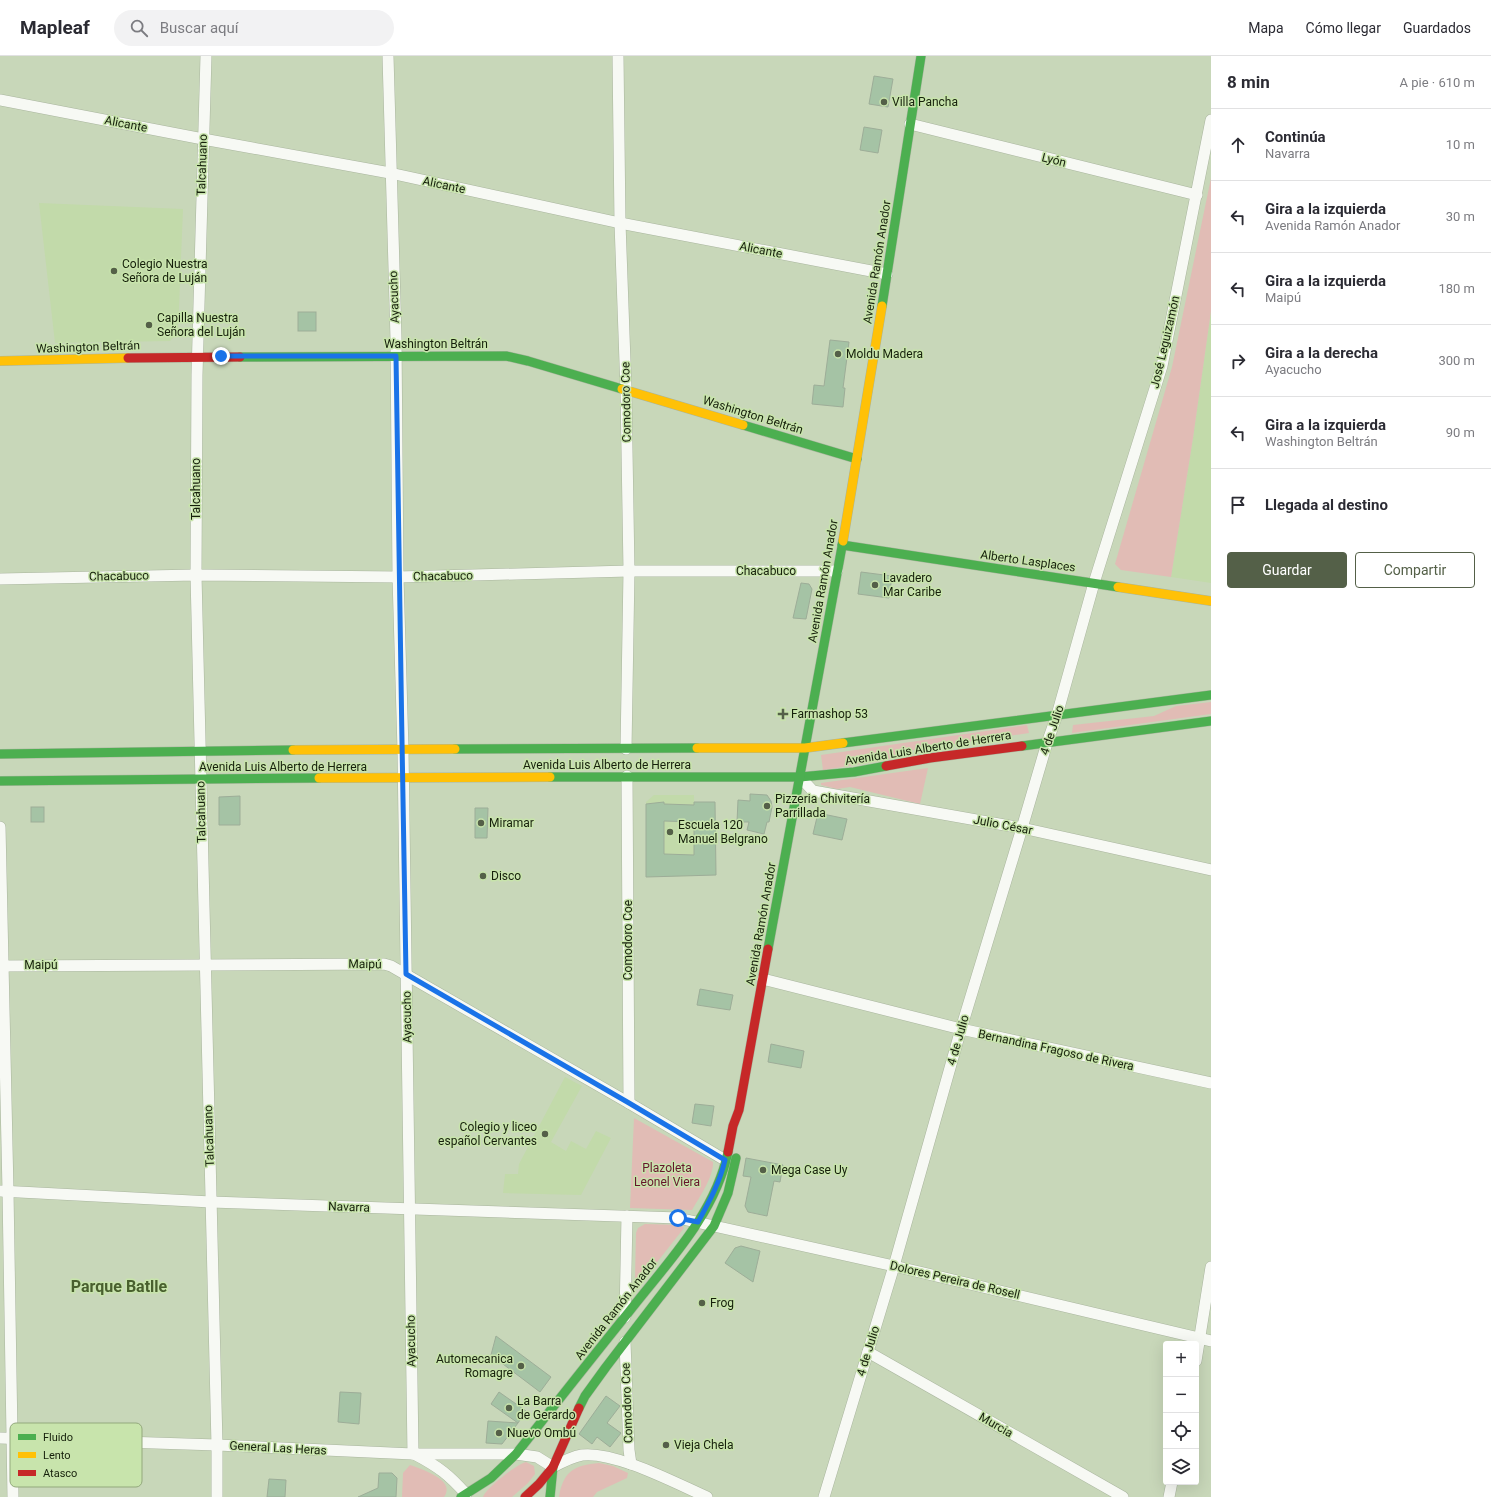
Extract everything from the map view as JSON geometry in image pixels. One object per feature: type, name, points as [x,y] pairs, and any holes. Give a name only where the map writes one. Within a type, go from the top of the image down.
[{"type":"street","name":"Talcahuano","points":[[206,56],[202,139],[197,357],[196,575],[217,1497]]},
{"type":"street","name":"Ayacucho","points":[[388,56],[396,356],[398,576],[403,750],[413,1454]]},
{"type":"street","name":"Comodoro Coe","points":[[618,56],[620,223],[626,390],[629,572],[626,749]]},
{"type":"street","name":"Avenida Ramón Anador","points":[[465,1496],[491,1478],[516,1454],[690,1234],[707,1206],[722,1175],[734,1120],[739,1110],[842,545],[922,56]]},
{"type":"street","name":"Alicante","points":[[0,100],[390,173],[620,223],[887,274]]},
{"type":"street","name":"José Leguizamón","points":[[1094,583],[1162,366],[1211,120]]},
{"type":"street","name":"Lyón","points":[[910,124],[1197,195]]},
{"type":"street","name":"Washington Beltrán","points":[[0,361],[197,357],[506,356],[528,360],[857,459]]},
{"type":"street","name":"Alberto Lasplaces","points":[[842,545],[1211,601]]},
{"type":"street","name":"Chacabuco","points":[[0,578],[196,575],[398,576],[629,572],[837,571]]},
{"type":"street","name":"4 de Julio","points":[[824,1497],[894,1266],[961,1029],[1047,743],[1058,715],[1094,583]]},
{"type":"street","name":"Avenida Luis Alberto de Herrera","points":[[0,754],[201,750],[805,748],[1211,695]]},
{"type":"street","name":"Avenida Luis Alberto de Herrera","points":[[0,781],[627,776],[800,777],[854,772],[930,758],[1211,722]]},
{"type":"street","name":"Comodoro Coe","points":[[627,776],[629,1103]]},
{"type":"street","name":"Julio César","points":[[800,777],[813,791],[1022,828],[1211,870]]},
{"type":"street","points":[[0,827],[4,1191],[12,1423]]},
{"type":"street","name":"Maipú","points":[[1,966],[384,964],[406,974],[725,1160]]},
{"type":"street","name":"Bernandina Fragoso de Rivera","points":[[763,979],[961,1029],[1211,1083]]},
{"type":"street","name":"Avenida Ramón Anador","points":[[525,1497],[539,1484],[553,1467],[566,1439],[573,1419],[585,1396],[714,1226],[732,1180],[742,1121],[739,1110]]},
{"type":"street","name":"Navarra","points":[[4,1191],[211,1202],[678,1218],[698,1222]]},
{"type":"street","points":[[625,1317],[628,1216]]},
{"type":"street","name":"Dolores Pereira de Rosell","points":[[698,1222],[1205,1339]]},
{"type":"street","points":[[1199,1354],[1205,1339],[1211,1267]]},
{"type":"street","name":"Comodoro Coe","points":[[625,1342],[629,1450],[631,1464]]},
{"type":"street","name":"Murcia","points":[[868,1352],[1123,1497]]},
{"type":"street","name":"General Las Heras","points":[[142,1442],[413,1454],[516,1454],[536,1457],[553,1467]]},
{"type":"street","points":[[413,1454],[432,1463],[447,1473],[465,1496]]},
{"type":"street","points":[[550,1497],[553,1467],[581,1455],[597,1455],[631,1464],[707,1497]]},
{"type":"street","points":[[1169,1497],[1171,1485]]},
{"type":"street","points":[[13,1487],[13,1497]]},
{"type":"shaded area","name":"Colegio Nuestra Señora de Luján","points":[[39,203],[183,209],[178,333],[170,341],[55,343]]},
{"type":"shaded area","points":[[1211,311],[1211,583],[1171,577]]},
{"type":"shaded area","name":"Escuela 120 Manuel Belgrano","points":[[654,795],[694,795],[695,876],[646,877],[646,802]]},
{"type":"shaded area","name":"Colegio y liceo español Cervantes","points":[[565,1077],[582,1086],[551,1142],[566,1151],[571,1141],[586,1149],[596,1131],[611,1138],[581,1195],[503,1193],[505,1174],[518,1174],[519,1164]]},
{"type":"green space","points":[[1211,178],[1211,311],[1171,577],[1121,570],[1115,564],[1172,367]]},
{"type":"green space","points":[[1211,702],[1211,714],[1072,733],[1073,725],[1154,716],[1176,706]]},
{"type":"green space","points":[[1027,725],[1029,733],[913,750],[887,760],[823,770],[821,755]]},
{"type":"green space","points":[[928,768],[920,804],[850,787],[837,789],[821,785],[821,783]]},
{"type":"green space","name":"Plazoleta Leonel Viera","points":[[634,1118],[713,1162],[713,1168],[709,1180],[692,1210],[630,1208]]},
{"type":"green space","points":[[645,1224],[681,1225],[684,1228],[639,1283],[635,1281],[636,1233],[638,1228]]},
{"type":"green space","points":[[526,1462],[534,1466],[535,1474],[528,1483],[512,1497],[483,1497],[489,1488],[502,1477]]},
{"type":"green space","points":[[599,1463],[613,1466],[628,1473],[627,1478],[597,1492],[593,1497],[559,1497],[567,1475],[577,1468]]},
{"type":"green space","points":[[410,1465],[429,1472],[442,1480],[446,1485],[447,1491],[444,1497],[402,1497],[403,1473]]},
{"type":"building","points":[[874,76],[893,79],[888,107],[869,104]]},
{"type":"building","points":[[864,127],[882,130],[878,153],[860,150]]},
{"type":"building","points":[[298,312],[316,312],[316,331],[298,331]]},
{"type":"building","points":[[830,340],[849,342],[843,388],[845,388],[843,407],[812,404],[814,385],[824,386]]},
{"type":"building","name":"Lavadero Mar Caribe","points":[[861,572],[892,576],[889,598],[858,594]]},
{"type":"building","points":[[801,583],[809,584],[812,589],[806,619],[793,618]]},
{"type":"building","points":[[750,794],[767,795],[771,801],[772,807],[769,822],[767,822],[764,834],[747,830],[749,822],[737,822],[738,800],[750,801]]},
{"type":"building","points":[[240,796],[240,825],[219,825],[219,797]]},
{"type":"building","name":"Escuela 120 Manuel Belgrano","points":[[664,802],[664,804],[694,805],[694,802],[715,802],[716,875],[646,877],[646,804]],"holes":[[[664,821],[694,822],[694,855],[664,854]]]},
{"type":"building","points":[[31,807],[44,807],[44,822],[31,822]]},
{"type":"building","name":"Miramar","points":[[475,808],[488,808],[487,838],[475,838]]},
{"type":"building","points":[[818,813],[847,819],[842,840],[813,834]]},
{"type":"building","points":[[700,989],[733,995],[730,1010],[697,1005]]},
{"type":"building","points":[[771,1044],[804,1051],[801,1068],[768,1062]]},
{"type":"building","points":[[695,1104],[714,1106],[711,1126],[692,1123]]},
{"type":"building","points":[[746,1158],[783,1165],[780,1182],[774,1181],[767,1216],[748,1212],[745,1206],[751,1177],[743,1176]]},
{"type":"building","points":[[741,1246],[760,1251],[753,1282],[725,1263],[735,1248]]},
{"type":"building","name":"Automecanica Romagre","points":[[496,1336],[551,1377],[540,1392],[491,1355]]},
{"type":"building","points":[[340,1392],[361,1393],[359,1424],[338,1422]]},
{"type":"building","name":"La Barra de Gerardo","points":[[499,1392],[526,1411],[518,1423],[491,1404]]},
{"type":"building","points":[[606,1396],[620,1406],[607,1423],[621,1433],[610,1447],[597,1437],[592,1444],[579,1434]]},
{"type":"building","name":"Nuevo Ombú","points":[[488,1421],[518,1423],[502,1444],[486,1443]]},
{"type":"building","points":[[379,1473],[392,1473],[397,1478],[396,1497],[358,1497],[378,1488]]},
{"type":"building","points":[[269,1479],[286,1480],[285,1497],[267,1497]]},
{"type":"traffic: fast","points":[[882,306],[921,56]]},
{"type":"traffic: fast","points":[[240,357],[506,356],[528,361],[622,389]]},
{"type":"traffic: fast","points":[[743,425],[857,459]]},
{"type":"traffic: fast","points":[[768,949],[843,541]]},
{"type":"traffic: fast","points":[[842,545],[1118,587]]},
{"type":"traffic: fast","points":[[843,743],[1211,695]]},
{"type":"traffic: fast","points":[[1022,746],[1211,721]]},
{"type":"traffic: fast","points":[[455,749],[697,748]]},
{"type":"traffic: fast","points":[[0,754],[293,750]]},
{"type":"traffic: fast","points":[[550,777],[800,777],[854,772],[886,766]]},
{"type":"traffic: fast","points":[[0,781],[319,778]]},
{"type":"traffic: fast","points":[[461,1497],[491,1478],[516,1454],[673,1257],[701,1218],[722,1175],[728,1152]]},
{"type":"traffic: fast","points":[[579,1408],[585,1396],[606,1367],[714,1226],[728,1193],[736,1158]]},
{"type":"traffic: fast","points":[[550,1497],[553,1467]]},
{"type":"traffic: slow","points":[[843,541],[882,306]]},
{"type":"traffic: slow","points":[[0,361],[128,358]]},
{"type":"traffic: slow","points":[[622,389],[743,425]]},
{"type":"traffic: slow","points":[[1118,587],[1211,601]]},
{"type":"traffic: slow","points":[[697,748],[805,748],[843,743]]},
{"type":"traffic: slow","points":[[293,750],[455,749]]},
{"type":"traffic: slow","points":[[319,778],[550,777]]},
{"type":"traffic: jam","points":[[128,358],[240,357]]},
{"type":"traffic: jam","points":[[886,766],[930,758],[1022,746]]},
{"type":"traffic: jam","points":[[728,1152],[733,1126],[739,1110],[768,949]]},
{"type":"traffic: jam","points":[[525,1497],[539,1484],[553,1467],[579,1408]]},
{"type":"place","name":"Villa Pancha","points":[[884,102]]},
{"type":"place","name":"Colegio Nuestra Señora de Luján","points":[[114,271]]},
{"type":"place","name":"Capilla Nuestra Señora del Luján","points":[[149,325]]},
{"type":"place","name":"Moldu Madera","points":[[838,354]]},
{"type":"place","name":"Lavadero Mar Caribe","points":[[875,585]]},
{"type":"place","name":"Farmashop 53","points":[[783,714]]},
{"type":"place","name":"Pizzeria Chivitería Parrillada","points":[[767,806]]},
{"type":"place","name":"Miramar","points":[[481,823]]},
{"type":"place","name":"Escuela 120 Manuel Belgrano","points":[[670,832]]},
{"type":"place","name":"Disco","points":[[483,876]]},
{"type":"place","name":"Colegio y liceo español Cervantes","points":[[545,1134]]},
{"type":"place","name":"Mega Case Uy","points":[[763,1170]]},
{"type":"place","name":"Frog","points":[[702,1303]]},
{"type":"place","name":"Automecanica Romagre","points":[[521,1366]]},
{"type":"place","name":"La Barra de Gerardo","points":[[509,1408]]},
{"type":"place","name":"Nuevo Ombú","points":[[499,1433]]},
{"type":"place","name":"Vieja Chela","points":[[666,1445]]},
{"type":"district","name":"Parque Batlle","points":[[119,1286]]},
{"type":"route","points":[[221,356],[396,356],[398,576],[403,750],[406,974],[725,1160],[722,1175],[698,1222],[678,1218]]}]
